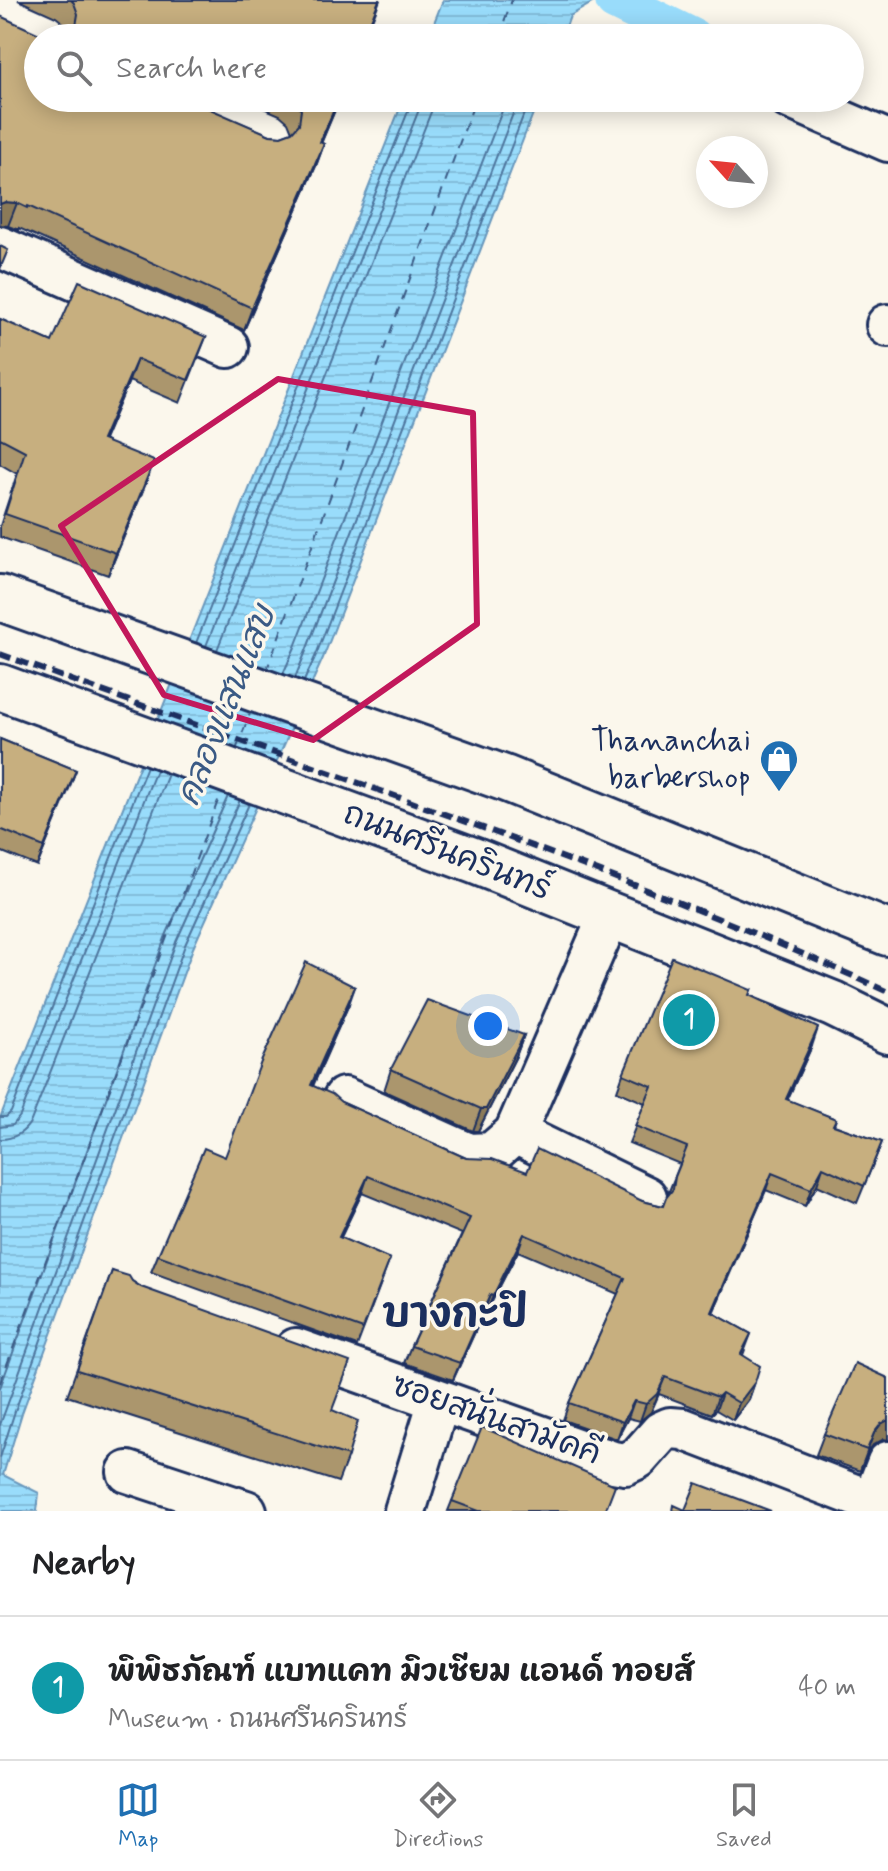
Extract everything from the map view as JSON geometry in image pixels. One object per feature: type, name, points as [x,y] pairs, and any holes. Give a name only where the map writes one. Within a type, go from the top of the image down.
[{"type":"main road","points":[[0,598],[504,778],[888,933]]},
{"type":"main road","name":"ถนนศรีนครินทร์","points":[[0,687],[475,861],[833,1004],[888,1031]]},
{"type":"street","points":[[821,112],[888,141]]},
{"type":"street","points":[[0,247],[228,347]]},
{"type":"street","points":[[344,1098],[469,1154],[492,1153],[515,1133],[610,914]]},
{"type":"street","points":[[515,1133],[646,1197]]},
{"type":"street","name":"ซอยสนั่นสามัคคี","points":[[259,1336],[596,1457],[625,1464],[638,1458],[661,1432],[670,1428],[683,1429],[880,1506]]},
{"type":"street","points":[[405,1511],[439,1401]]},
{"type":"street","points":[[880,1506],[888,1462]]},
{"type":"street","points":[[128,1472],[246,1511]]},
{"type":"highlighted area","points":[[278,379],[473,413],[477,624],[313,740],[164,695],[61,526]]},
{"type":"water","points":[[443,0],[597,0],[570,16],[567,24],[434,24]]},
{"type":"water","name":"คลองแสนแสบ","points":[[398,112],[534,112],[323,658],[193,948],[22,1413],[3,1475],[39,1493],[37,1511],[0,1511],[0,1118]]},
{"type":"building","points":[[71,0],[379,0],[370,24],[76,24],[78,14]]},
{"type":"building","points":[[0,16],[24,27],[24,112],[217,112],[270,135],[281,136],[292,132],[299,124],[301,112],[333,112],[320,142],[324,144],[252,308],[28,206],[0,204]]},
{"type":"building","points":[[0,246],[8,250],[0,269]]},
{"type":"building","points":[[79,281],[206,337],[188,380],[137,359],[102,440],[154,461],[116,553],[5,514],[25,451],[0,438],[0,319],[52,342]]},
{"type":"building","points":[[0,739],[76,770],[44,847],[0,829]]},
{"type":"building","points":[[672,957],[751,990],[749,995],[818,1028],[786,1099],[836,1119],[833,1125],[882,1142],[864,1186],[823,1167],[811,1189],[772,1173],[712,1312],[751,1334],[741,1354],[760,1366],[755,1382],[739,1403],[722,1393],[718,1397],[665,1377],[657,1394],[646,1404],[634,1401],[623,1422],[569,1403],[625,1278],[524,1234],[493,1296],[490,1295],[460,1363],[411,1346],[470,1218],[368,1176],[339,1237],[390,1259],[363,1329],[158,1255],[204,1148],[225,1157],[261,1062],[306,962],[355,987],[311,1085],[332,1094],[341,1102],[466,1158],[492,1159],[527,1172],[537,1149],[642,1201],[663,1206],[673,1189],[687,1147],[635,1126],[652,1086],[623,1074]]},
{"type":"building","points":[[427,1000],[524,1035],[486,1109],[391,1069]]},
{"type":"building","points":[[112,1271],[129,1276],[141,1287],[350,1362],[332,1410],[358,1421],[348,1456],[77,1370]]},
{"type":"building","points":[[855,1363],[888,1378],[888,1420],[874,1433],[867,1450],[824,1434]]},
{"type":"building","points":[[482,1427],[615,1485],[605,1511],[479,1511],[452,1501]]},
{"type":"building","points":[[696,1483],[771,1511],[673,1511],[674,1505],[685,1510]]},
{"type":"waterway","points":[[615,0],[664,24]]},
{"type":"ferry route","points":[[503,24],[512,0]]},
{"type":"ferry route","points":[[266,672],[471,112]]},
{"type":"ferry route","points":[[236,750],[251,711]]},
{"type":"ferry route","points":[[0,1383],[222,790]]},
{"type":"railway","points":[[0,654],[566,859],[696,909],[888,992]]},
{"type":"place","name":"Thananchai barbershop","points":[[779,793]]},
{"type":"place","name":"พิพิธภัณฑ์ แบทแคท มิวเซียม แอนด์ ทอยส์","points":[[689,1020]]},
{"type":"district","name":"บางกะปิ","points":[[455,1315]]}]
